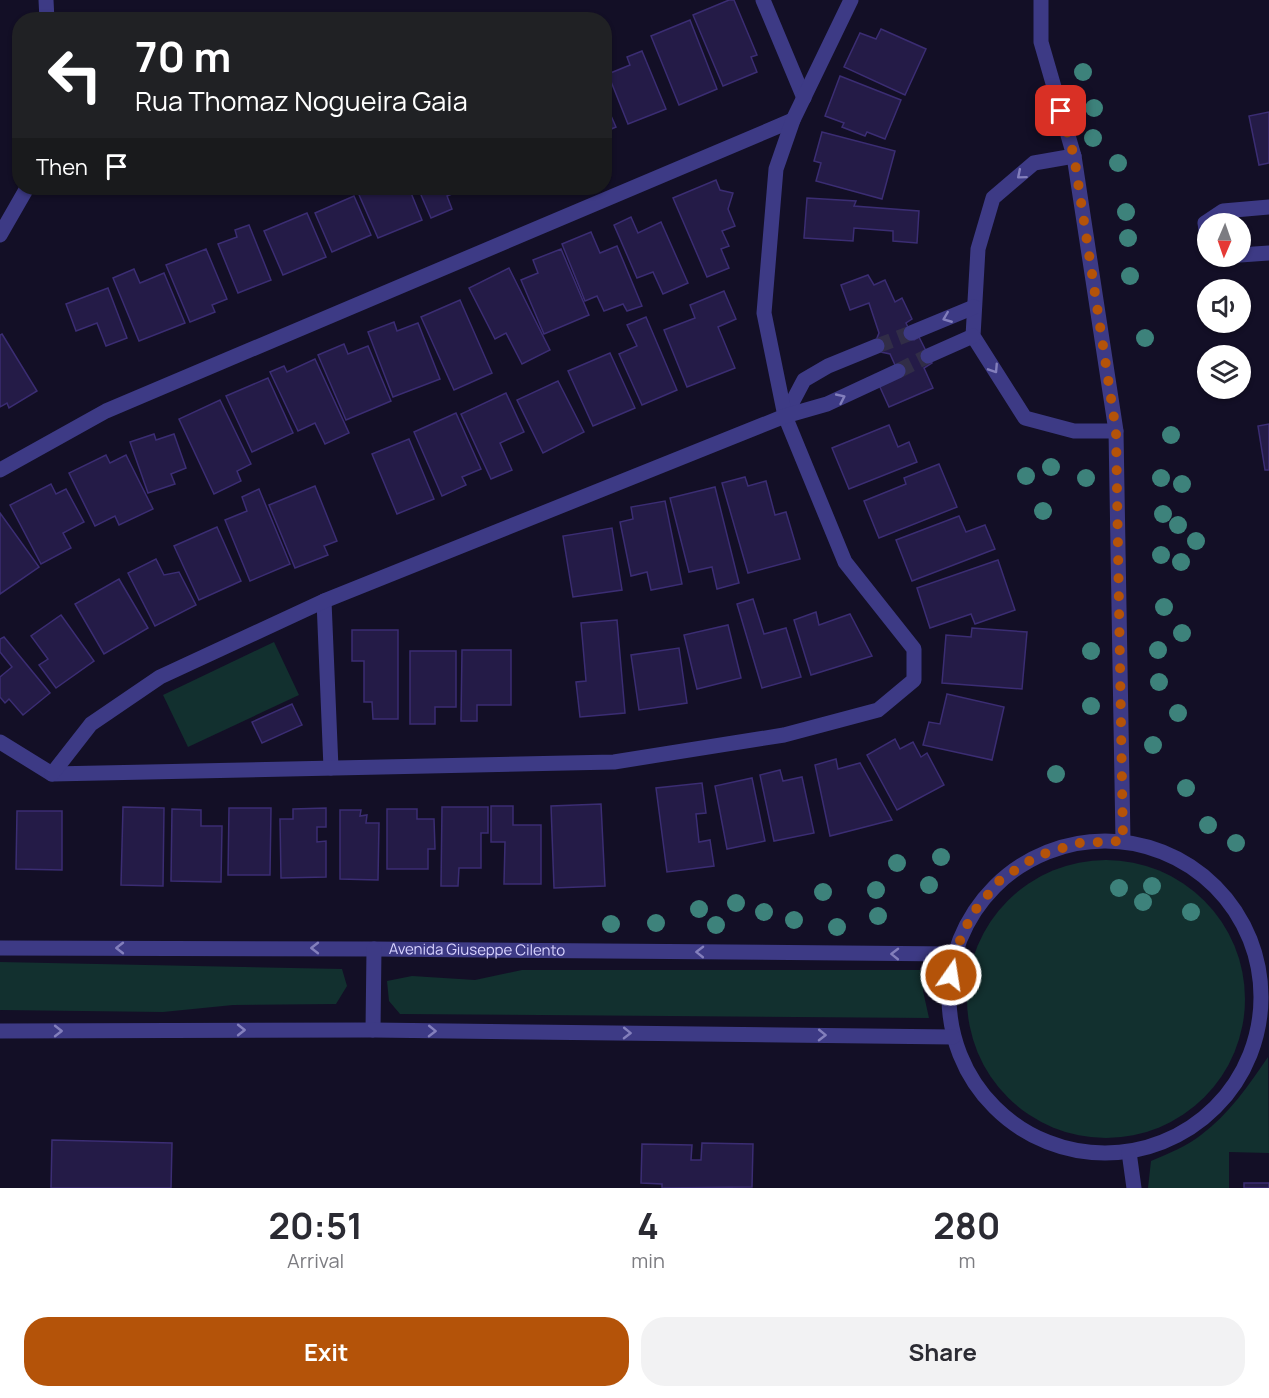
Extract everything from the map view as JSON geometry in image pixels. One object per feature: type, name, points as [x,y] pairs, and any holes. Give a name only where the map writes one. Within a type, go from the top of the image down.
[{"type":"street","points":[[763,0],[804,98]]},
{"type":"street","points":[[0,742],[52,774],[614,762],[784,735],[878,710],[914,680],[915,649],[845,562],[785,416],[764,313],[776,169],[793,120],[852,0]]},
{"type":"street","points":[[1041,0],[1041,42],[1074,156],[1116,431],[1123,841]]},
{"type":"street","points":[[0,470],[105,411],[793,120]]},
{"type":"street","points":[[1074,156],[1034,163],[993,198],[978,249],[973,336],[1025,418],[1074,431],[1116,431]]},
{"type":"street","points":[[0,235],[23,195]]},
{"type":"street","points":[[1220,213],[1269,207]]},
{"type":"street","points":[[1251,254],[1269,253]]},
{"type":"street","points":[[911,333],[974,307]]},
{"type":"street","points":[[928,356],[973,336]]},
{"type":"street","points":[[785,416],[804,380],[828,366],[877,346]]},
{"type":"street","points":[[52,774],[90,724],[160,678],[324,601],[785,416],[827,404],[898,371]]},
{"type":"street","points":[[324,601],[331,768]]},
{"type":"street","points":[[1123,841],[1166,853],[1204,875],[1234,908],[1262,947],[1262,1048],[1235,1086],[1206,1117],[1170,1139],[1129,1152],[1091,1153],[1063,1147],[1019,1128],[989,1103],[967,1072],[953,1036],[948,995],[954,954],[972,914],[1000,880],[1037,856],[1079,843],[1123,841]]},
{"type":"street","name":"Avenida Giuseppe Cilento","points":[[0,948],[954,954]]},
{"type":"street","points":[[373,1030],[374,949]]},
{"type":"street","points":[[0,1031],[373,1030],[953,1036]]},
{"type":"street","points":[[1129,1152],[1134,1188]]},
{"type":"green space","points":[[274,642],[299,695],[188,747],[163,695]]},
{"type":"green space","points":[[1106,860],[1133,863],[1159,871],[1183,884],[1204,901],[1221,922],[1234,946],[1242,972],[1245,999],[1242,1026],[1234,1052],[1221,1076],[1204,1097],[1183,1114],[1159,1127],[1133,1135],[1106,1138],[1079,1135],[1053,1127],[1029,1114],[1008,1097],[991,1076],[978,1052],[970,1026],[967,999],[970,972],[978,946],[991,922],[1008,901],[1029,884],[1053,871],[1079,863]]},
{"type":"green space","points":[[0,962],[342,969],[347,986],[336,1004],[233,1005],[163,1012],[0,1010]]},
{"type":"green space","points":[[522,970],[929,970],[923,991],[929,1018],[400,1014],[389,1001],[387,981],[412,976],[475,980]]},
{"type":"green space","points":[[1268,1057],[1269,1153],[1229,1152],[1229,1188],[1148,1188],[1151,1161],[1190,1143],[1211,1127],[1238,1099]]},
{"type":"building","points":[[734,0],[757,55],[751,57],[757,72],[723,86],[693,15]]},
{"type":"building","points":[[690,20],[717,89],[679,105],[651,36]]},
{"type":"building","points":[[881,29],[926,49],[905,95],[844,67],[860,33],[876,39]]},
{"type":"building","points":[[642,51],[666,109],[628,124],[612,84],[612,72],[630,65],[627,57]]},
{"type":"building","points":[[840,76],[901,100],[885,139],[867,132],[865,136],[842,127],[844,123],[825,116]]},
{"type":"building","points":[[1269,112],[1269,163],[1259,165],[1249,116]]},
{"type":"building","points":[[822,132],[895,151],[882,199],[816,181],[821,163],[814,161]]},
{"type":"building","points":[[716,180],[720,190],[733,193],[728,209],[735,226],[722,231],[729,246],[721,249],[729,268],[707,277],[673,198]]},
{"type":"building","points":[[359,195],[412,195],[422,220],[378,238]]},
{"type":"building","points":[[421,195],[450,195],[447,196],[452,209],[431,218]]},
{"type":"building","points":[[354,196],[371,235],[332,252],[315,213]]},
{"type":"building","points":[[807,198],[856,201],[854,206],[919,211],[917,243],[893,241],[893,231],[854,228],[853,241],[804,238]]},
{"type":"building","points":[[307,213],[326,257],[283,275],[264,231]]},
{"type":"building","points":[[631,217],[638,233],[661,222],[688,283],[663,294],[653,272],[637,278],[614,225]]},
{"type":"building","points":[[249,225],[271,280],[238,293],[218,244],[237,237],[235,230]]},
{"type":"building","points":[[591,232],[600,253],[617,246],[642,306],[627,311],[623,304],[604,311],[597,296],[585,301],[562,244]]},
{"type":"building","points":[[206,249],[227,299],[212,305],[215,312],[190,322],[166,265]]},
{"type":"building","points":[[561,249],[589,315],[544,334],[521,280],[538,273],[533,260]]},
{"type":"building","points":[[509,268],[550,350],[522,364],[506,333],[495,339],[469,288]]},
{"type":"building","points":[[134,269],[140,283],[164,273],[185,323],[139,341],[113,278]]},
{"type":"building","points":[[868,275],[874,285],[885,280],[895,302],[902,298],[912,319],[906,323],[914,340],[919,337],[932,363],[924,368],[933,388],[889,407],[879,385],[900,376],[890,354],[881,352],[875,343],[879,333],[869,303],[850,310],[841,285]]},
{"type":"building","points":[[108,288],[127,338],[106,346],[97,323],[76,331],[66,304]]},
{"type":"building","points":[[724,291],[736,319],[718,327],[735,368],[687,387],[664,330],[695,318],[690,305]]},
{"type":"building","points":[[460,300],[492,373],[454,390],[421,317]]},
{"type":"building","points":[[646,317],[677,390],[642,405],[619,354],[637,346],[627,325]]},
{"type":"building","points":[[394,322],[397,331],[418,323],[440,379],[393,397],[368,332]]},
{"type":"building","points":[[2,334],[37,391],[9,408],[7,403],[0,407],[0,335]]},
{"type":"building","points":[[344,344],[348,354],[368,346],[391,401],[346,420],[318,355]]},
{"type":"building","points":[[610,353],[635,408],[593,426],[568,371]]},
{"type":"building","points":[[315,359],[349,433],[325,444],[315,423],[298,431],[270,372],[284,366],[287,372]]},
{"type":"building","points":[[268,378],[293,433],[252,452],[226,396]]},
{"type":"building","points":[[558,381],[584,432],[543,453],[517,400]]},
{"type":"building","points":[[506,393],[524,432],[500,443],[512,470],[491,479],[461,414]]},
{"type":"building","points":[[220,400],[251,464],[237,471],[241,481],[214,494],[179,419]]},
{"type":"building","points":[[456,413],[481,469],[462,477],[466,485],[442,496],[414,432]]},
{"type":"building","points":[[1269,424],[1269,470],[1265,470],[1258,426]]},
{"type":"building","points":[[889,425],[898,447],[909,442],[917,462],[849,489],[832,448]]},
{"type":"building","points":[[154,434],[156,440],[174,434],[186,468],[171,474],[175,484],[148,493],[130,442]]},
{"type":"building","points":[[409,439],[434,499],[397,514],[372,454]]},
{"type":"building","points":[[106,455],[110,463],[126,455],[153,509],[119,525],[115,516],[95,526],[69,473]]},
{"type":"building","points":[[939,464],[957,507],[879,538],[864,501],[906,484],[904,478]]},
{"type":"building","points":[[745,477],[748,486],[766,481],[775,515],[786,512],[800,559],[748,573],[722,483]]},
{"type":"building","points":[[51,484],[56,494],[66,489],[84,522],[63,533],[71,548],[41,564],[10,505]]},
{"type":"building","points":[[315,486],[337,541],[324,546],[328,555],[295,568],[269,505]]},
{"type":"building","points":[[715,487],[739,583],[717,589],[712,567],[689,572],[670,498]]},
{"type":"building","points":[[259,489],[290,564],[250,581],[225,520],[247,511],[242,497]]},
{"type":"building","points":[[665,501],[682,584],[651,590],[647,572],[631,576],[620,522],[633,519],[631,507]]},
{"type":"building","points":[[0,513],[39,567],[0,594]]},
{"type":"building","points":[[959,516],[966,532],[985,525],[995,549],[912,581],[896,540]]},
{"type":"building","points":[[217,527],[241,581],[199,600],[174,546]]},
{"type":"building","points":[[612,528],[622,590],[573,597],[563,536]]},
{"type":"building","points":[[156,559],[164,575],[179,572],[196,605],[155,626],[128,573]]},
{"type":"building","points":[[998,560],[1015,610],[975,624],[971,614],[930,628],[917,588]]},
{"type":"building","points":[[119,579],[148,628],[104,654],[75,604]]},
{"type":"building","points":[[753,599],[764,634],[786,628],[801,677],[762,688],[737,604]]},
{"type":"building","points":[[816,612],[819,625],[850,614],[872,656],[811,675],[794,620]]},
{"type":"building","points":[[61,615],[94,661],[56,688],[39,665],[48,659],[31,636]]},
{"type":"building","points":[[617,620],[625,713],[580,717],[576,682],[586,681],[581,623]]},
{"type":"building","points":[[728,625],[741,678],[697,689],[684,635]]},
{"type":"building","points":[[972,628],[1027,632],[1022,689],[942,683],[946,635],[971,637]]},
{"type":"building","points":[[352,630],[398,630],[398,719],[373,719],[372,702],[364,702],[364,661],[352,661]]},
{"type":"building","points":[[4,637],[50,693],[23,715],[9,699],[5,703],[0,697],[0,677],[12,667],[0,652],[0,639]]},
{"type":"building","points":[[679,648],[687,703],[639,710],[631,655]]},
{"type":"building","points":[[462,650],[511,650],[511,705],[477,705],[477,721],[461,721]]},
{"type":"building","points":[[410,651],[456,651],[456,707],[435,707],[435,724],[410,724]]},
{"type":"building","points":[[947,694],[1004,707],[992,760],[923,745],[929,722],[940,724]]},
{"type":"building","points":[[292,704],[302,725],[262,743],[252,722]]},
{"type":"building","points":[[895,739],[900,749],[913,742],[921,757],[927,753],[944,785],[897,810],[867,755]]},
{"type":"building","points":[[836,759],[838,769],[860,763],[892,820],[830,836],[815,765]]},
{"type":"building","points":[[780,770],[783,781],[802,777],[814,833],[774,841],[760,775]]},
{"type":"building","points":[[752,778],[765,841],[727,849],[715,786]]},
{"type":"building","points":[[702,783],[706,813],[696,814],[699,842],[710,840],[714,866],[667,872],[656,788]]},
{"type":"building","points":[[601,804],[605,886],[554,888],[551,806]]},
{"type":"building","points":[[491,806],[513,806],[513,825],[541,825],[541,884],[504,884],[505,842],[491,842]]},
{"type":"building","points":[[123,807],[164,808],[163,886],[121,885]]},
{"type":"building","points":[[442,807],[488,807],[488,833],[481,833],[481,868],[459,868],[458,886],[441,886]]},
{"type":"building","points":[[229,808],[271,808],[270,875],[228,875]]},
{"type":"building","points":[[326,808],[326,827],[317,827],[317,842],[326,841],[326,877],[281,878],[280,819],[293,819],[293,809]]},
{"type":"building","points":[[172,809],[201,810],[201,826],[222,826],[221,882],[171,881]]},
{"type":"building","points":[[387,809],[417,809],[417,819],[434,819],[435,849],[428,849],[428,869],[387,869]]},
{"type":"building","points":[[340,810],[361,810],[360,816],[367,815],[366,823],[379,823],[378,880],[340,879]]},
{"type":"building","points":[[17,811],[62,811],[62,870],[16,869]]},
{"type":"building","points":[[52,1140],[172,1143],[171,1188],[51,1188]]},
{"type":"building","points":[[702,1143],[753,1144],[752,1187],[662,1188],[662,1184],[641,1183],[642,1144],[692,1145],[691,1160],[701,1160]]},
{"type":"building","points":[[1244,1183],[1269,1183],[1269,1188],[1244,1188]]},
{"type":"tunnel","points":[[877,346],[911,333]]},
{"type":"tunnel","points":[[898,371],[928,356]]},
{"type":"route","points":[[951,975],[954,954],[972,914],[1000,880],[1037,856],[1079,843],[1123,841],[1116,431],[1074,156],[1061,111]]}]
